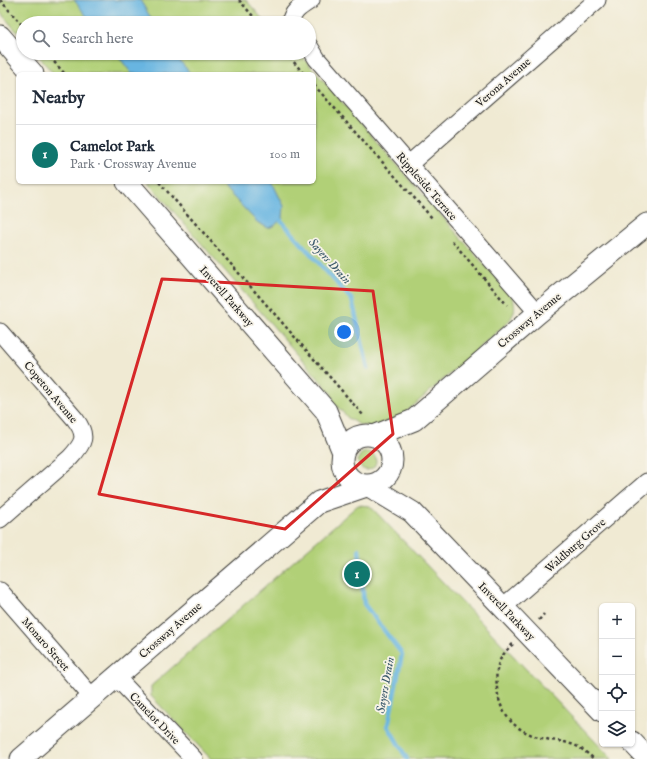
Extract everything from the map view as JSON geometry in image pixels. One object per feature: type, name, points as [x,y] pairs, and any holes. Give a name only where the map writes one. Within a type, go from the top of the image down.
[{"type":"street","points":[[293,16],[299,8],[311,0]]},
{"type":"street","points":[[304,16],[316,0]]},
{"type":"street","name":"Verona Avenue","points":[[408,165],[597,0]]},
{"type":"street","points":[[0,36],[16,54]]},
{"type":"street","name":"Rippleside Terrace","points":[[316,58],[538,313]]},
{"type":"street","points":[[21,60],[31,72]]},
{"type":"street","name":"Inverell Parkway","points":[[129,184],[326,411],[350,426],[373,436]]},
{"type":"street","name":"Crossway Avenue","points":[[373,436],[414,420],[538,313],[647,224]]},
{"type":"street","name":"Copeton Avenue","points":[[0,332],[75,419],[81,427],[83,438],[79,448],[70,458],[0,519]]},
{"type":"street","name":"Inverell Parkway","points":[[326,411],[342,454]]},
{"type":"street","name":"Crossway Avenue","points":[[392,460],[414,420]]},
{"type":"street","points":[[364,435],[381,439],[387,444],[391,451],[392,460],[389,473],[385,478],[375,484],[368,486],[357,484],[344,473],[342,454],[346,446],[357,437],[364,435]]},
{"type":"street","name":"Crossway Avenue","points":[[21,759],[320,502],[333,478],[342,454]]},
{"type":"street","name":"Inverell Parkway","points":[[392,460],[399,483],[412,512]]},
{"type":"street","name":"Waldburg Grove","points":[[503,607],[647,482]]},
{"type":"street","name":"Crossway Avenue","points":[[320,502],[368,486]]},
{"type":"street","name":"Inverell Parkway","points":[[368,486],[412,512],[599,708]]},
{"type":"street","name":"Monaro Street","points":[[0,591],[92,697]]},
{"type":"street","name":"Camelot Drive","points":[[116,677],[194,759]]},
{"type":"path","points":[[0,0],[16,18]]},
{"type":"path","points":[[239,0],[253,16]]},
{"type":"path","points":[[52,60],[63,72]]},
{"type":"path","points":[[292,60],[302,72]]},
{"type":"path","points":[[316,87],[434,220]]},
{"type":"path","points":[[161,184],[363,414]]},
{"type":"path","points":[[450,238],[507,305]]},
{"type":"path","points":[[544,614],[502,656],[497,667],[498,692],[502,706],[506,715],[517,727],[525,732],[545,739],[571,744],[588,753],[594,759]]},
{"type":"highlighted area","points":[[162,279],[373,291],[393,434],[285,529],[99,494]]},
{"type":"green space","points":[[0,0],[246,0],[260,16],[16,16],[16,31],[0,12]]},
{"type":"green space","points":[[41,60],[305,60],[316,72],[52,72]]},
{"type":"green space","points":[[316,72],[510,294],[515,306],[511,318],[505,325],[403,415],[373,427],[360,425],[349,419],[335,404],[331,393],[150,184],[316,184]]},
{"type":"green space","points":[[363,452],[371,452],[376,457],[374,468],[371,470],[363,470],[358,465],[358,457]]},
{"type":"green space","points":[[358,505],[370,506],[612,759],[211,759],[151,696],[151,686]]},
{"type":"water","points":[[74,0],[140,0],[150,16],[87,16]]},
{"type":"water","points":[[121,60],[179,60],[189,72],[130,72]]},
{"type":"water","points":[[221,184],[273,184],[284,206],[283,218],[274,226],[268,228],[257,222]]},
{"type":"waterway","name":"Sayers Drain","points":[[277,216],[352,300],[368,368]]},
{"type":"waterway","name":"Sayers Drain","points":[[359,549],[364,604],[402,654],[388,726],[407,759]]},
{"type":"place","name":"Camelot Park","points":[[357,574]]}]
